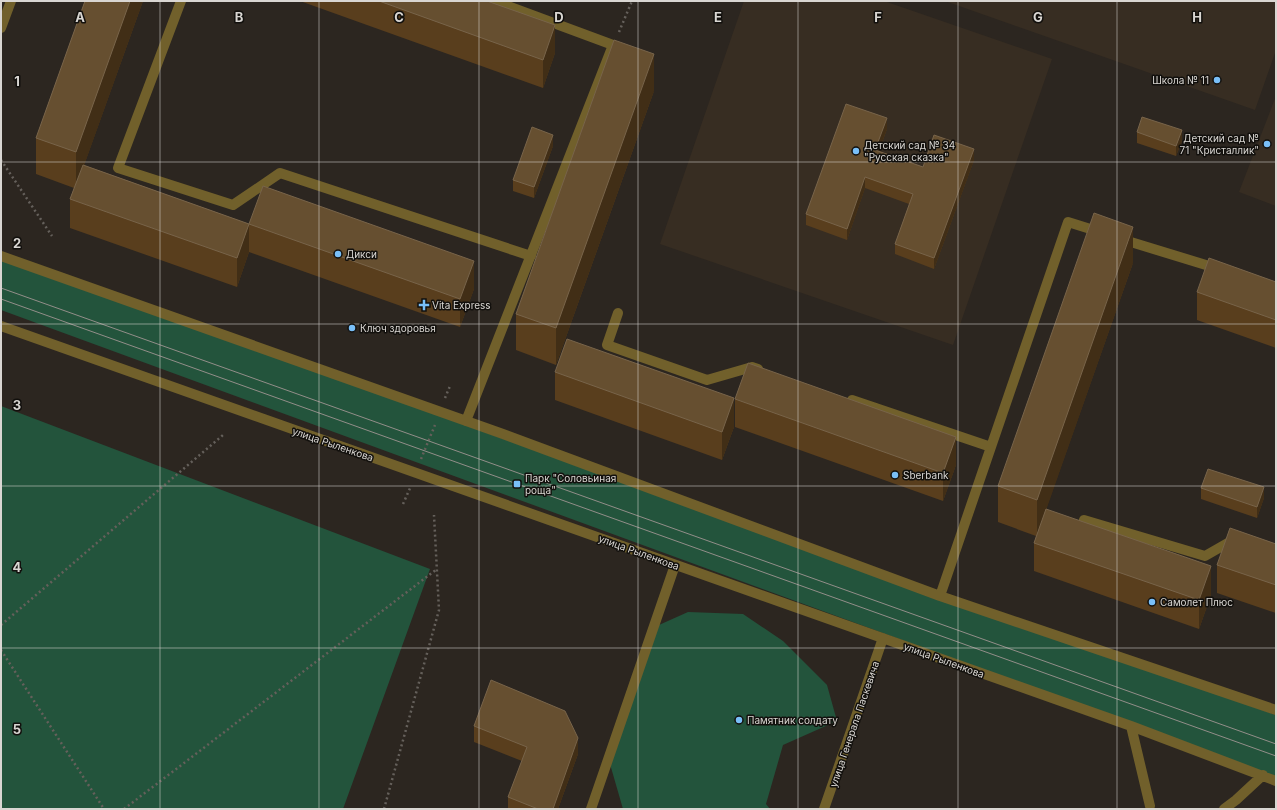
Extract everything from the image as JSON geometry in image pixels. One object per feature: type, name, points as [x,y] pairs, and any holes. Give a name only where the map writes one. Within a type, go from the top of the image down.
[{"type":"street","points":[[1,28],[11,1]]},
{"type":"street","points":[[182,1],[118,168],[233,205],[280,173],[531,256]]},
{"type":"street","points":[[466,422],[613,45],[516,4],[494,1]]},
{"type":"street","points":[[940,596],[1068,222],[1231,272]]},
{"type":"street","points":[[1,256],[440,412],[940,596],[1276,710]]},
{"type":"street","points":[[618,313],[607,345],[707,380],[752,367],[767,372]]},
{"type":"street","name":"улица Рыленкова","points":[[1,326],[1131,726],[1276,780]]},
{"type":"street","points":[[842,397],[991,447]]},
{"type":"street","points":[[1084,520],[1205,556],[1233,540],[1240,542]]},
{"type":"street","points":[[591,809],[675,565]]},
{"type":"street","name":"улица Генерала Паскевича","points":[[824,809],[883,638]]},
{"type":"street","points":[[1131,726],[1150,806]]},
{"type":"street","points":[[1224,809],[1263,775]]},
{"type":"path","points":[[613,45],[632,1]]},
{"type":"path","points":[[1,160],[52,236]]},
{"type":"path","points":[[403,504],[450,386]]},
{"type":"path","points":[[1,625],[223,435]]},
{"type":"path","points":[[384,809],[439,610],[434,515]]},
{"type":"path","points":[[124,809],[437,569]]},
{"type":"path","points":[[1,650],[104,809]]},
{"type":"shaded area","name":"Детский сад № 34 \"Русская сказка\"","points":[[744,1],[884,1],[1052,59],[953,345],[660,244]]},
{"type":"shaded area","name":"Школа № 11","points":[[945,1],[1276,1],[1276,50],[1255,110]]},
{"type":"shaded area","name":"Детский сад № 71 \"Кристаллик\"","points":[[1276,96],[1276,206],[1239,192]]},
{"type":"green space","points":[[1,258],[940,596],[1276,715],[1276,777],[1,310]]},
{"type":"green space","points":[[1,406],[430,569],[343,809],[1,809]]},
{"type":"green space","points":[[688,612],[743,614],[783,641],[827,685],[837,721],[783,745],[766,804],[770,809],[623,809],[610,764],[659,625]]},
{"type":"building","points":[[85,1],[130,1],[76,152],[36,138]]},
{"type":"building","points":[[379,1],[487,1],[555,25],[543,60]]},
{"type":"building","points":[[614,40],[654,54],[556,328],[516,314]]},
{"type":"building","points":[[846,104],[887,118],[875,150],[923,167],[934,135],[974,149],[934,258],[895,244],[913,194],[865,177],[847,229],[806,214]]},
{"type":"building","points":[[1142,117],[1182,130],[1176,146],[1137,132]]},
{"type":"building","points":[[532,127],[553,135],[534,187],[513,180]]},
{"type":"building","points":[[83,165],[249,224],[237,258],[70,199]]},
{"type":"building","points":[[263,186],[474,261],[460,299],[249,224]]},
{"type":"building","points":[[1094,213],[1133,227],[1037,500],[998,486]]},
{"type":"building","points":[[1209,258],[1276,282],[1276,320],[1197,292]]},
{"type":"building","points":[[567,339],[734,398],[722,432],[555,372]]},
{"type":"building","points":[[748,363],[956,437],[943,473],[735,399]]},
{"type":"building","points":[[1208,469],[1264,487],[1257,507],[1201,488]]},
{"type":"building","points":[[1046,509],[1211,566],[1199,600],[1034,543]]},
{"type":"building","points":[[1230,528],[1276,544],[1276,585],[1217,565]]},
{"type":"building","points":[[491,680],[565,711],[578,738],[553,809],[538,809],[508,797],[527,747],[474,726]]},
{"type":"tram line","points":[[1,288],[1276,744]]},
{"type":"tram line","points":[[1,299],[1276,756]]},
{"type":"place","name":"Школа № 11","points":[[1217,80]]},
{"type":"place","name":"Детский сад № 71 \"Кристаллик\"","points":[[1267,144]]},
{"type":"place","name":"Детский сад № 34 \"Русская сказка\"","points":[[856,151]]},
{"type":"place","name":"Дикси","points":[[338,254]]},
{"type":"place","name":"Vita Express","points":[[424,305]]},
{"type":"place","name":"Ключ здоровья","points":[[352,328]]},
{"type":"place","name":"Sberbank","points":[[895,475]]},
{"type":"place","name":"Парк \"Соловьиная роща\"","points":[[517,484]]},
{"type":"place","name":"Самолет Плюс","points":[[1152,602]]},
{"type":"place","name":"Памятник солдату","points":[[739,720]]}]
